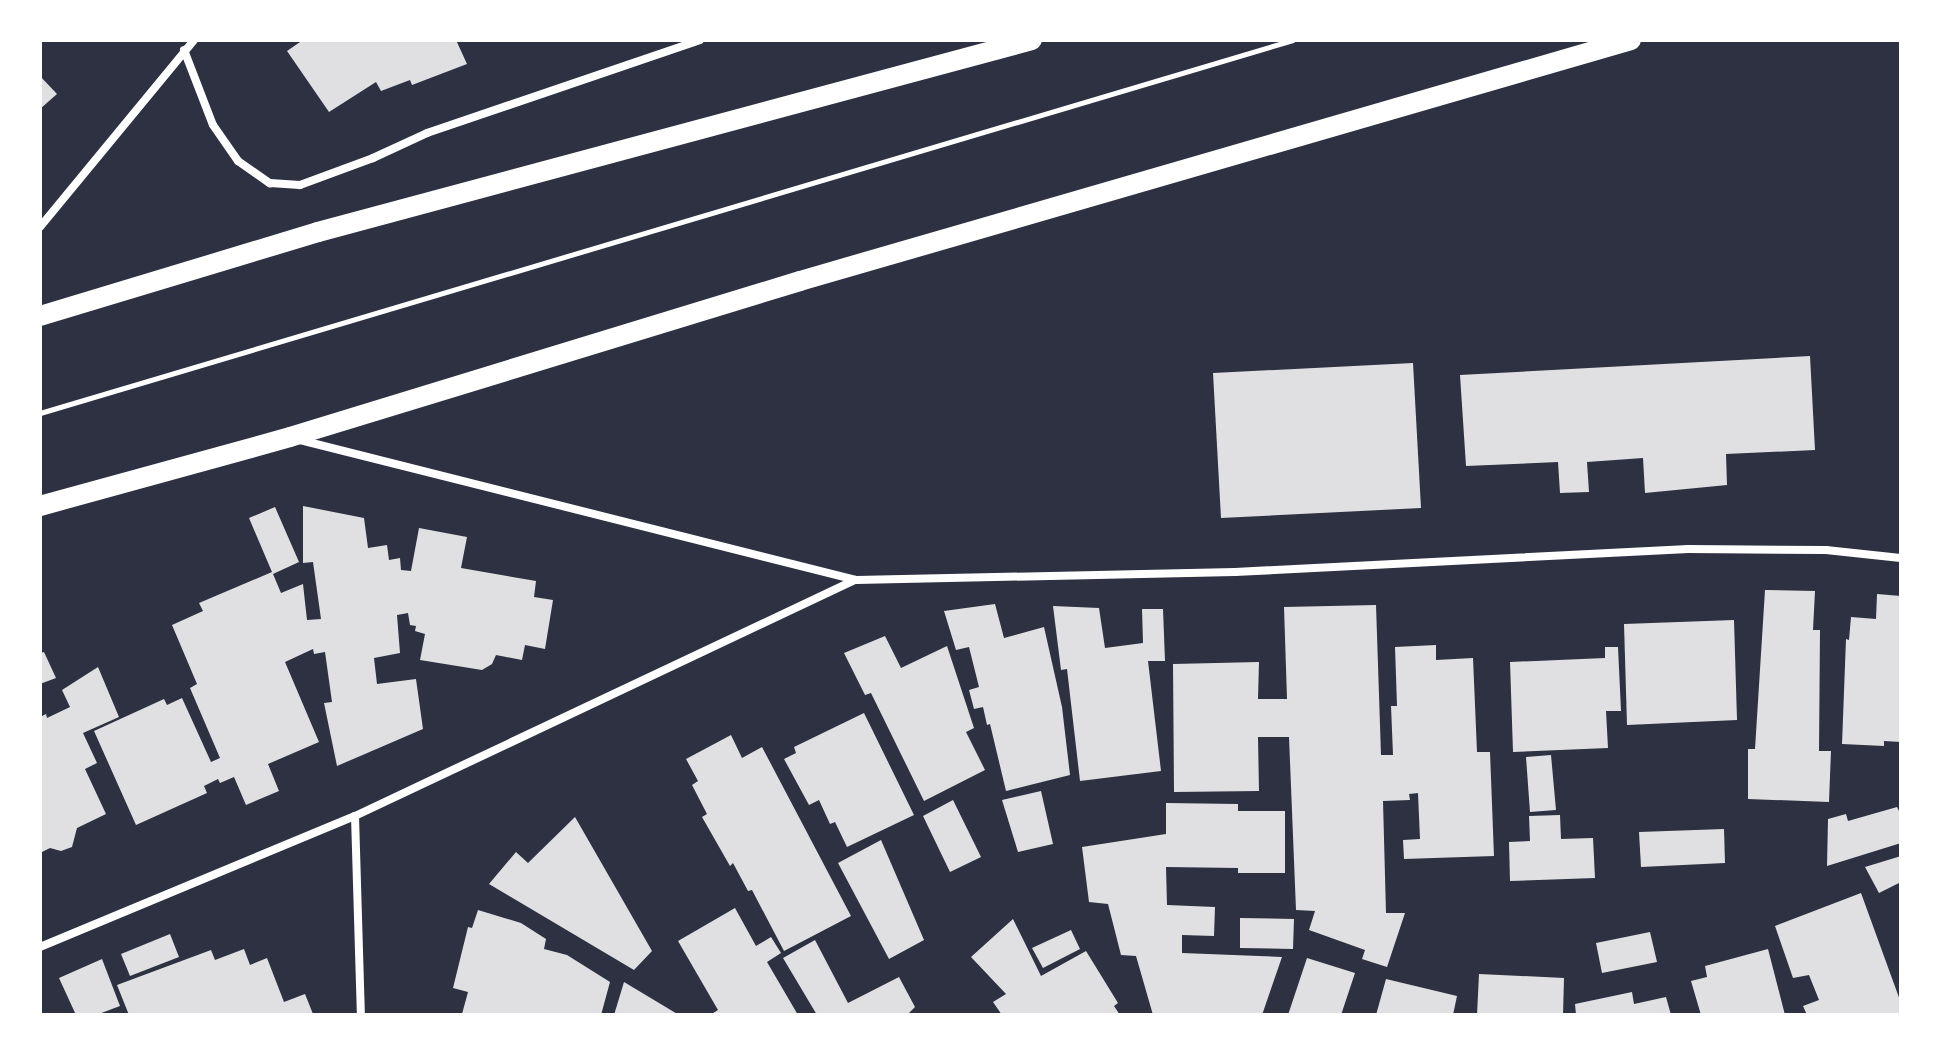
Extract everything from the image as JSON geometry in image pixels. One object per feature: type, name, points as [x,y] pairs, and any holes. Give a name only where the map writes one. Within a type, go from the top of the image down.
[{"type":"main road","points":[[40,316],[318,232],[1032,40]]},
{"type":"main road","points":[[40,506],[290,437],[800,281],[1631,40]]},
{"type":"street","points":[[40,227],[194,40]]},
{"type":"street","points":[[184,50],[213,125],[238,161],[270,183],[300,185],[373,158],[427,133],[700,40]]},
{"type":"street","points":[[290,437],[856,580],[1235,572],[1688,549],[1826,550],[1901,558]]},
{"type":"street","points":[[40,947],[355,816],[856,580]]},
{"type":"street","points":[[355,816],[361,1015]]},
{"type":"path","points":[[40,413],[1293,40]]},
{"type":"building","points":[[303,40],[456,40],[467,64],[412,85],[410,80],[381,91],[376,82],[329,112],[287,51]]},
{"type":"building","points":[[40,76],[57,94],[40,109]]},
{"type":"building","points":[[1810,356],[1815,450],[1726,454],[1727,485],[1645,493],[1643,458],[1587,462],[1589,492],[1560,493],[1558,462],[1466,466],[1460,375]]},
{"type":"building","points":[[1413,363],[1421,508],[1221,518],[1213,373]]},
{"type":"building","points":[[303,506],[364,518],[368,548],[387,545],[389,560],[400,558],[401,570],[411,571],[419,528],[467,537],[461,568],[536,581],[534,597],[553,600],[545,649],[525,645],[522,660],[496,655],[492,664],[482,670],[420,660],[425,634],[415,631],[416,626],[410,625],[408,613],[397,615],[400,653],[374,658],[377,684],[416,679],[423,729],[337,766],[324,703],[332,702],[325,652],[314,654],[313,649],[285,662],[319,742],[268,764],[279,791],[246,805],[234,777],[220,783],[218,779],[204,786],[207,793],[136,825],[94,731],[164,699],[167,705],[182,698],[211,762],[220,758],[190,688],[197,684],[172,625],[203,611],[199,603],[272,572],[249,518],[275,507],[299,562],[273,574],[281,593],[303,584],[307,620],[321,619],[313,562],[303,563]]},
{"type":"building","points":[[1765,590],[1815,591],[1813,630],[1820,630],[1819,751],[1831,751],[1829,802],[1748,799],[1748,749],[1755,749]]},
{"type":"building","points":[[1877,594],[1901,596],[1901,742],[1884,741],[1884,746],[1842,744],[1846,639],[1849,640],[1851,617],[1876,619]]},
{"type":"building","points":[[995,604],[1004,638],[1044,627],[1062,707],[1070,775],[1006,791],[990,724],[987,725],[983,707],[974,709],[969,690],[979,687],[969,647],[956,650],[944,611]]},
{"type":"building","points":[[1376,605],[1381,755],[1393,755],[1391,706],[1397,706],[1395,647],[1436,645],[1436,660],[1473,658],[1477,752],[1490,752],[1494,856],[1404,859],[1403,840],[1420,839],[1418,793],[1409,794],[1410,800],[1383,801],[1386,913],[1405,913],[1387,967],[1362,959],[1365,950],[1309,930],[1315,911],[1296,910],[1289,737],[1258,737],[1259,791],[1174,792],[1173,664],[1259,662],[1258,699],[1287,699],[1284,607]]},
{"type":"building","points":[[1053,606],[1099,608],[1105,648],[1143,643],[1142,609],[1163,609],[1165,661],[1148,661],[1161,771],[1080,781],[1067,669],[1061,670]]},
{"type":"building","points":[[1734,620],[1737,720],[1627,725],[1624,624]]},
{"type":"building","points":[[885,636],[901,668],[947,646],[974,728],[966,732],[985,770],[924,801],[871,693],[865,695],[844,653]]},
{"type":"building","points":[[1605,647],[1618,647],[1621,711],[1606,711],[1608,748],[1513,752],[1510,662],[1605,658]]},
{"type":"building","points":[[44,652],[56,678],[40,684],[40,653]]},
{"type":"building","points":[[98,667],[119,717],[83,733],[97,763],[85,769],[106,814],[77,828],[72,847],[61,851],[50,848],[40,853],[40,717],[46,714],[47,718],[70,707],[62,690]]},
{"type":"building","points":[[864,713],[914,815],[847,847],[835,822],[830,824],[819,800],[809,805],[784,759],[796,753],[794,747]]},
{"type":"building","points":[[731,735],[742,758],[762,747],[851,916],[784,951],[752,890],[748,891],[733,863],[730,866],[702,817],[707,814],[692,785],[698,781],[686,759]]},
{"type":"building","points":[[1551,755],[1556,810],[1530,812],[1526,757]]},
{"type":"building","points":[[1041,791],[1053,844],[1018,852],[1002,800]]},
{"type":"building","points":[[953,800],[981,857],[950,872],[923,816]]},
{"type":"building","points":[[1166,803],[1238,804],[1238,811],[1285,811],[1285,873],[1238,873],[1238,868],[1166,867],[1167,905],[1215,907],[1214,936],[1182,935],[1182,953],[1282,957],[1262,1015],[1153,1015],[1136,956],[1121,955],[1108,904],[1089,902],[1082,847],[1166,834]]},
{"type":"building","points":[[1897,807],[1901,815],[1901,843],[1827,866],[1828,819],[1846,814],[1848,821]]},
{"type":"building","points":[[1560,815],[1561,839],[1593,838],[1595,878],[1510,881],[1509,842],[1530,841],[1529,816]]},
{"type":"building","points":[[575,817],[652,951],[634,970],[489,884],[516,852],[528,863]]},
{"type":"building","points":[[1724,829],[1725,863],[1641,867],[1639,832]]},
{"type":"building","points":[[881,840],[924,940],[889,959],[838,863]]},
{"type":"building","points":[[1901,856],[1901,882],[1879,893],[1865,867]]},
{"type":"building","points":[[1861,893],[1901,1003],[1901,1015],[1807,1015],[1803,1006],[1819,1000],[1809,975],[1793,978],[1775,926]]},
{"type":"building","points":[[735,908],[756,946],[771,937],[781,953],[767,962],[798,1015],[710,1015],[718,1010],[678,941]]},
{"type":"building","points":[[478,910],[521,923],[546,939],[544,949],[567,955],[610,982],[601,1015],[462,1014],[468,992],[453,988],[468,927],[472,928]]},
{"type":"building","points":[[1240,918],[1294,919],[1293,949],[1240,948]]},
{"type":"building","points":[[1013,919],[1041,976],[1086,951],[1118,1003],[1114,1006],[1120,1015],[1002,1015],[993,1002],[1006,994],[971,957]]},
{"type":"building","points":[[1071,930],[1080,949],[1043,968],[1032,948]]},
{"type":"building","points":[[1650,932],[1657,962],[1602,973],[1596,943]]},
{"type":"building","points":[[170,934],[179,957],[130,976],[121,954]]},
{"type":"building","points":[[815,940],[848,1003],[899,977],[915,1007],[907,1015],[817,1015],[783,958]]},
{"type":"building","points":[[244,949],[250,965],[267,958],[284,1002],[305,994],[313,1014],[129,1015],[117,985],[211,950],[215,960]]},
{"type":"building","points":[[1768,949],[1785,1015],[1701,1015],[1691,981],[1707,977],[1705,966]]},
{"type":"building","points":[[1307,958],[1355,973],[1341,1015],[1288,1015]]},
{"type":"building","points":[[102,959],[120,1006],[96,1015],[76,1015],[59,978]]},
{"type":"building","points":[[1479,974],[1564,978],[1563,1015],[1477,1015]]},
{"type":"building","points":[[1386,979],[1457,996],[1453,1015],[1376,1015]]},
{"type":"building","points":[[624,982],[679,1015],[614,1015]]},
{"type":"building","points":[[1632,992],[1634,1004],[1666,997],[1671,1015],[1576,1015],[1575,1004]]}]
